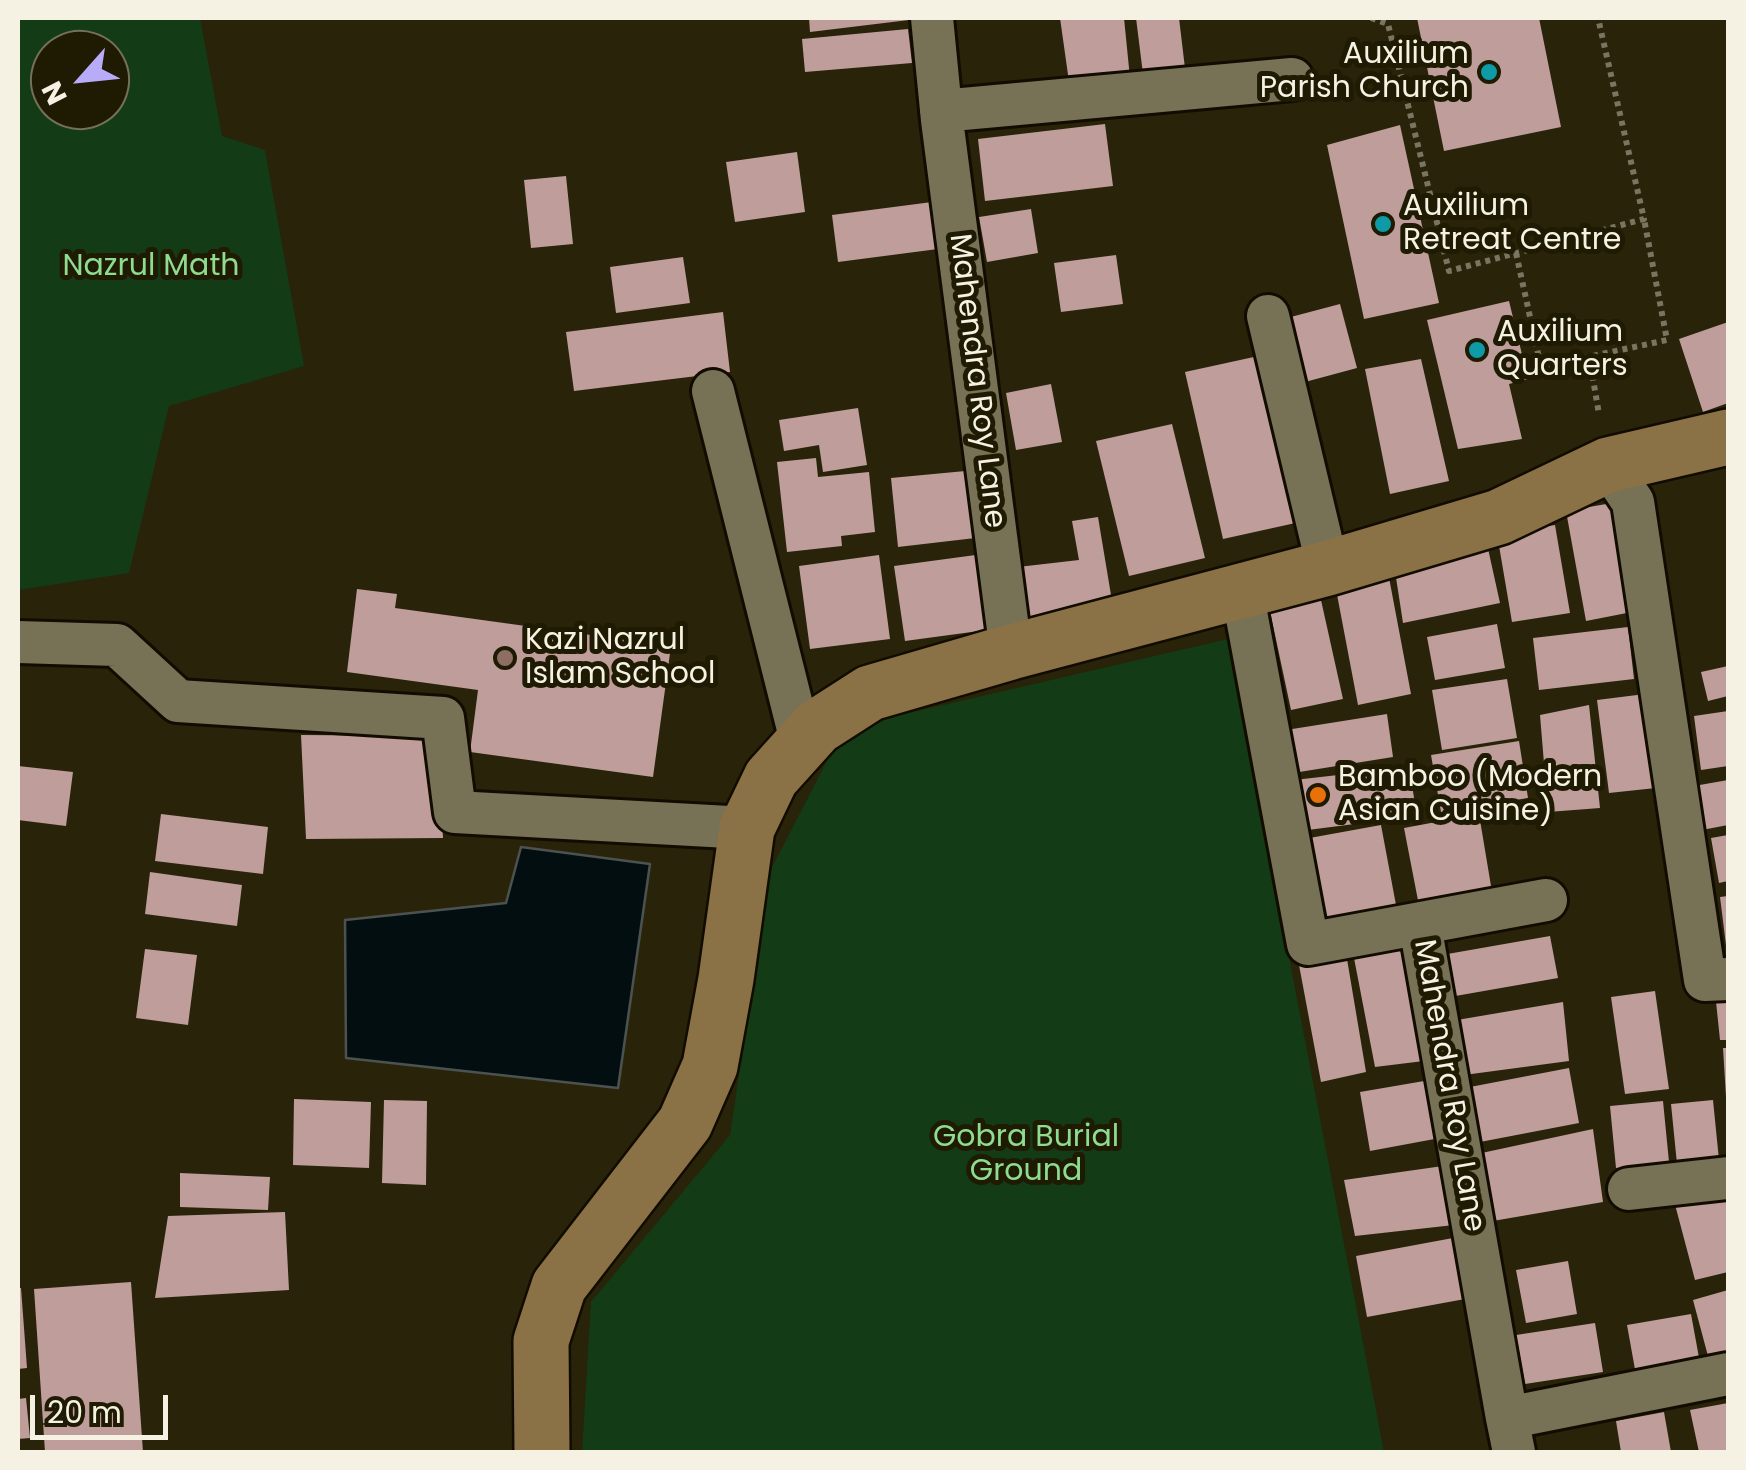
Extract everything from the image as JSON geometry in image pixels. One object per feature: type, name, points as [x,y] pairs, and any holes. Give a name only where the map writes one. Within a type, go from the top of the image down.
[{"type":"street","name":"Mahendra Roy Lane","points":[[932,18],[1011,652]]},
{"type":"street","points":[[941,110],[1292,80]]},
{"type":"street","points":[[1268,316],[1328,568]]},
{"type":"street","points":[[713,391],[802,745]]},
{"type":"street","points":[[542,1452],[541,1341],[559,1286],[685,1123],[710,1066],[746,828],[772,778],[817,728],[870,693],[1328,568],[1499,517],[1608,465],[1728,437]]},
{"type":"street","points":[[1608,465],[1633,502],[1705,980],[1728,979]]},
{"type":"street","name":"Mahendra Roy Lane","points":[[1242,591],[1308,944],[1420,924],[1511,1435],[1728,1374]]},
{"type":"street","points":[[18,642],[117,645],[178,701],[443,718],[455,812],[746,828]]},
{"type":"street","points":[[1420,924],[1546,900]]},
{"type":"street","points":[[1629,1189],[1728,1178]]},
{"type":"path","points":[[1370,18],[1388,24],[1449,270],[1644,219]]},
{"type":"path","points":[[1516,253],[1542,367],[1667,340],[1598,18]]},
{"type":"path","points":[[1589,356],[1608,465]]},
{"type":"green space","name":"Nazrul Math","points":[[18,18],[200,18],[222,136],[265,150],[304,366],[169,406],[129,573],[18,590]]},
{"type":"green space","name":"Gobra Burial Ground","points":[[1228,639],[1384,1452],[582,1452],[591,1302],[730,1135],[769,873],[844,728]]},
{"type":"shaded area","points":[[521,847],[650,864],[618,1088],[346,1058],[345,920],[506,903]]},
{"type":"building","points":[[809,18],[909,18],[909,20],[810,32]]},
{"type":"building","points":[[1060,18],[1124,18],[1131,88],[1071,96]]},
{"type":"building","points":[[1136,18],[1179,18],[1187,85],[1145,90]]},
{"type":"building","name":"Auxilium Parish Church","points":[[1417,18],[1539,18],[1561,127],[1444,151]]},
{"type":"building","points":[[908,29],[912,63],[805,72],[802,39]]},
{"type":"building","points":[[1105,124],[1113,186],[985,201],[978,139]]},
{"type":"building","name":"Auxilium Retreat Centre","points":[[1400,125],[1439,303],[1364,319],[1327,145]]},
{"type":"building","points":[[797,152],[805,212],[735,222],[726,162]]},
{"type":"building","points":[[566,176],[573,244],[531,248],[524,180]]},
{"type":"building","points":[[932,202],[938,249],[838,262],[832,215]]},
{"type":"building","points":[[1031,209],[1038,253],[987,262],[979,217]]},
{"type":"building","points":[[1116,255],[1123,304],[1061,312],[1054,263]]},
{"type":"building","points":[[683,257],[690,303],[616,313],[610,267]]},
{"type":"building","name":"Auxilium Quarters","points":[[1509,301],[1528,379],[1509,384],[1522,439],[1458,449],[1427,320]]},
{"type":"building","points":[[1340,304],[1357,368],[1305,382],[1287,318]]},
{"type":"building","points":[[723,312],[730,372],[574,391],[566,332]]},
{"type":"building","points":[[1728,322],[1728,403],[1703,412],[1679,339]]},
{"type":"building","points":[[1263,355],[1300,522],[1223,539],[1185,372]]},
{"type":"building","points":[[1421,359],[1449,481],[1390,494],[1365,369]]},
{"type":"building","points":[[1051,384],[1062,442],[1016,450],[1006,393]]},
{"type":"building","points":[[858,408],[867,465],[823,472],[819,445],[784,451],[779,420]]},
{"type":"building","points":[[1172,424],[1205,558],[1129,576],[1096,441]]},
{"type":"building","points":[[816,458],[818,477],[869,472],[875,532],[841,536],[842,546],[787,552],[777,462]]},
{"type":"building","points":[[976,470],[984,537],[898,547],[891,478]]},
{"type":"building","points":[[1612,503],[1632,612],[1586,621],[1566,511]]},
{"type":"building","points":[[1098,517],[1114,613],[1028,627],[1018,567],[1079,560],[1072,521]]},
{"type":"building","points":[[1555,525],[1570,613],[1512,622],[1497,534]]},
{"type":"building","points":[[1487,544],[1500,603],[1403,623],[1395,571]]},
{"type":"building","points":[[983,554],[994,629],[905,641],[894,566]]},
{"type":"building","points":[[879,555],[890,639],[810,649],[799,566]]},
{"type":"building","points":[[1387,567],[1411,694],[1358,705],[1335,584]]},
{"type":"building","name":"Kazi Nazrul Islam School","points":[[357,589],[397,594],[395,608],[671,646],[653,777],[470,752],[478,690],[347,672]]},
{"type":"building","points":[[1319,591],[1343,699],[1291,710],[1268,602]]},
{"type":"building","points":[[1497,624],[1505,668],[1435,680],[1427,637]]},
{"type":"building","points":[[1628,627],[1634,679],[1539,690],[1533,638]]},
{"type":"building","points":[[1728,666],[1728,696],[1708,701],[1701,672]]},
{"type":"building","points":[[1507,679],[1517,738],[1442,750],[1432,690]]},
{"type":"building","points":[[1653,693],[1665,787],[1609,793],[1597,700]]},
{"type":"building","points":[[1589,705],[1600,808],[1548,812],[1540,715]]},
{"type":"building","points":[[1728,711],[1728,766],[1701,770],[1694,716]]},
{"type":"building","points":[[1387,714],[1393,757],[1293,773],[1286,730]]},
{"type":"building","points":[[301,735],[437,736],[443,838],[306,839]]},
{"type":"building","points":[[1519,741],[1528,798],[1441,812],[1431,755]]},
{"type":"building","points":[[18,766],[73,772],[66,826],[18,820]]},
{"type":"building","points":[[1409,767],[1417,816],[1300,831],[1294,780]]},
{"type":"building","points":[[1728,780],[1728,825],[1702,830],[1694,786]]},
{"type":"building","points":[[161,814],[268,827],[263,874],[155,861]]},
{"type":"building","points":[[1479,814],[1494,904],[1421,916],[1404,828]]},
{"type":"building","points":[[1381,825],[1399,921],[1321,935],[1304,839]]},
{"type":"building","points":[[1728,835],[1728,881],[1719,883],[1711,838]]},
{"type":"building","points":[[150,872],[242,885],[237,926],[145,914]]},
{"type":"building","points":[[1728,896],[1728,945],[1726,945],[1720,897]]},
{"type":"building","points":[[1550,936],[1558,978],[1444,998],[1436,956]]},
{"type":"building","points":[[145,949],[197,955],[188,1025],[136,1018]]},
{"type":"building","points":[[1411,949],[1432,1060],[1375,1067],[1354,958]]},
{"type":"building","points":[[1347,959],[1366,1072],[1321,1082],[1299,965]]},
{"type":"building","points":[[1655,991],[1669,1089],[1625,1094],[1611,997]]},
{"type":"building","points":[[1728,991],[1728,1040],[1720,1040],[1715,992]]},
{"type":"building","points":[[1563,1002],[1569,1061],[1464,1075],[1457,1020]]},
{"type":"building","points":[[1723,1048],[1728,1048],[1728,1097],[1726,1097]]},
{"type":"building","points":[[1569,1068],[1579,1123],[1480,1142],[1470,1087]]},
{"type":"building","points":[[1430,1080],[1440,1138],[1370,1151],[1360,1092]]},
{"type":"building","points":[[294,1099],[371,1102],[369,1168],[293,1165]]},
{"type":"building","points":[[384,1100],[427,1101],[426,1185],[382,1183]]},
{"type":"building","points":[[1713,1100],[1720,1170],[1678,1174],[1671,1104]]},
{"type":"building","points":[[1663,1101],[1669,1162],[1616,1168],[1610,1106]]},
{"type":"building","points":[[1593,1129],[1603,1202],[1487,1222],[1477,1154]]},
{"type":"building","points":[[1443,1166],[1454,1225],[1355,1236],[1344,1180]]},
{"type":"building","points":[[180,1173],[270,1177],[268,1210],[180,1207]]},
{"type":"building","points":[[1728,1183],[1728,1272],[1695,1280],[1673,1197]]},
{"type":"building","points":[[285,1212],[289,1290],[155,1298],[168,1216]]},
{"type":"building","points":[[1453,1238],[1465,1299],[1367,1317],[1356,1256]]},
{"type":"building","points":[[1568,1261],[1577,1314],[1526,1323],[1516,1270]]},
{"type":"building","points":[[131,1282],[143,1452],[45,1452],[34,1289]]},
{"type":"building","points":[[18,1288],[27,1368],[18,1369]]},
{"type":"building","points":[[1728,1290],[1728,1367],[1712,1371],[1693,1300]]},
{"type":"building","points":[[1691,1314],[1702,1374],[1638,1386],[1627,1325]]},
{"type":"building","points":[[1595,1323],[1603,1372],[1525,1384],[1516,1335]]},
{"type":"building","points":[[26,1398],[30,1438],[18,1439],[18,1399]]},
{"type":"building","points":[[1728,1403],[1728,1452],[1699,1452],[1690,1410]]},
{"type":"building","points":[[1664,1412],[1671,1452],[1621,1452],[1616,1421]]},
{"type":"place","name":"Auxilium Parish Church","points":[[1489,72]]},
{"type":"place","name":"Auxilium Retreat Centre","points":[[1383,224]]},
{"type":"place","name":"Auxilium Quarters","points":[[1477,350]]},
{"type":"place","name":"Kazi Nazrul Islam School","points":[[505,658]]},
{"type":"place","name":"Bamboo (Modern Asian Cuisine)","points":[[1318,795]]}]
